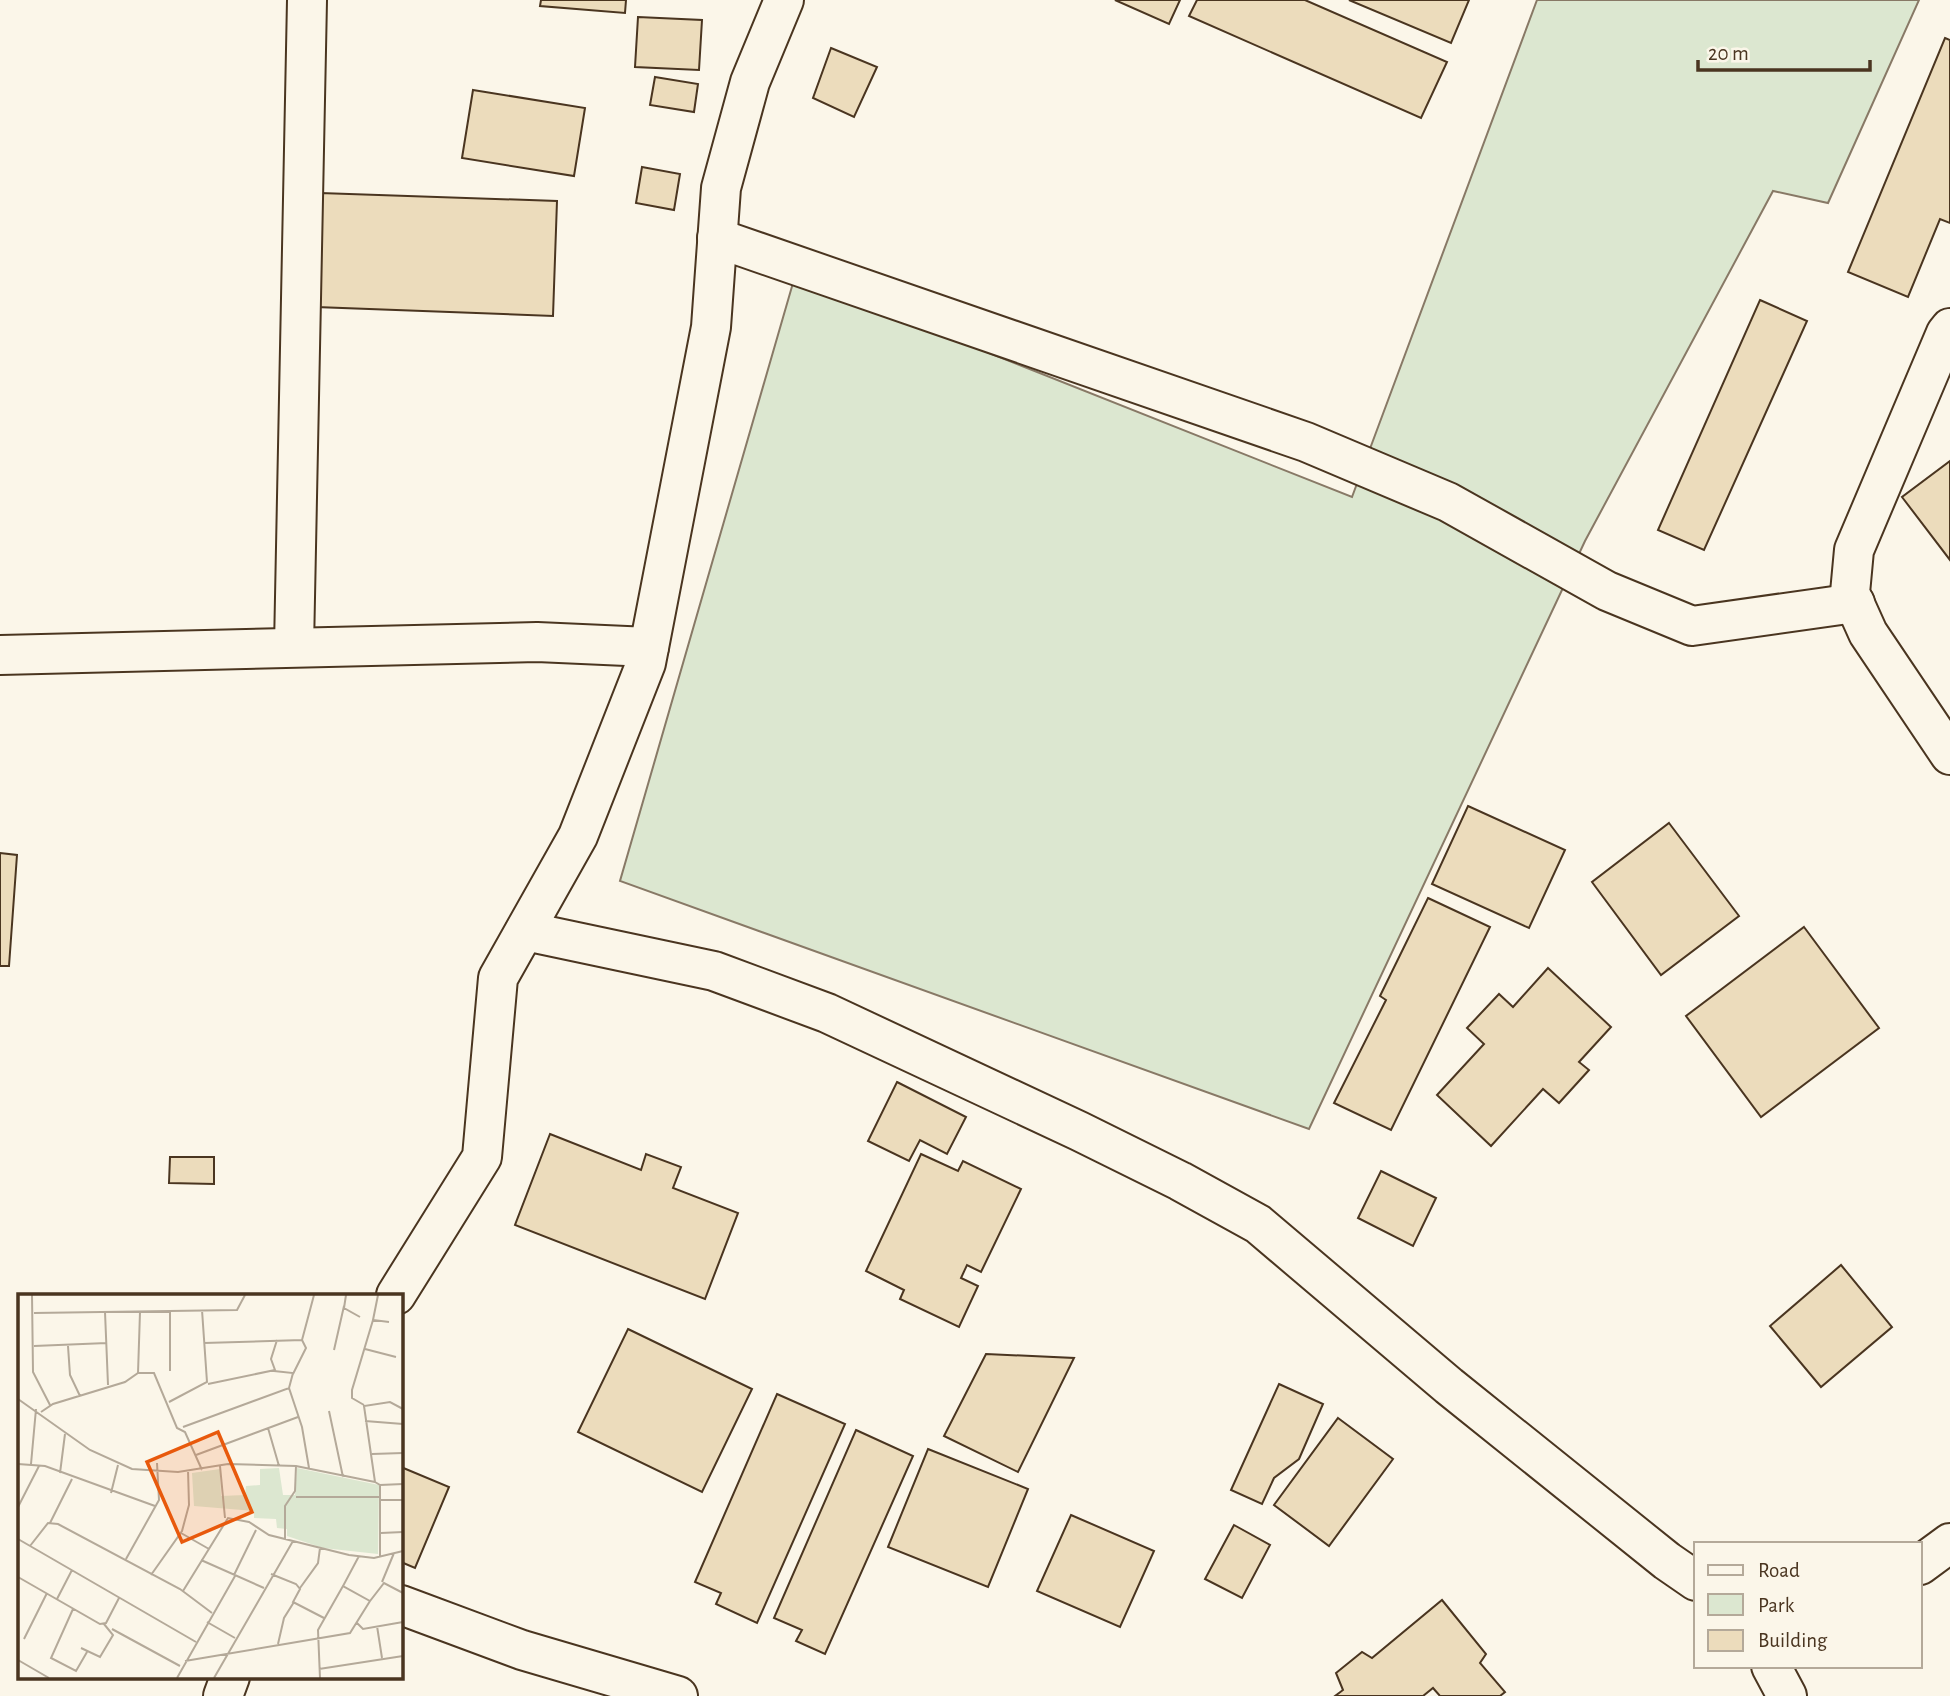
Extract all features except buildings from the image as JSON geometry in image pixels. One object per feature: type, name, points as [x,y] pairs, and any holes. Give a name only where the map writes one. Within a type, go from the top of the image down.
[{"type":"street","points":[[294,648],[307,0]]},
{"type":"street","points":[[397,1294],[482,1157],[498,978],[578,836],[646,663],[710,327],[721,188],[750,82],[784,0]]},
{"type":"street","points":[[717,238],[1306,442],[1448,502],[1607,592],[1692,626],[1855,603]]},
{"type":"street","points":[[1950,328],[1854,550],[1850,593],[1868,633],[1950,755]]},
{"type":"street","points":[[0,655],[537,642],[649,647]]},
{"type":"street","points":[[525,931],[714,971],[827,1013],[1079,1131],[1180,1181],[1258,1224],[1449,1386],[1667,1561],[1694,1580]]},
{"type":"street","points":[[1922,1564],[1950,1543]]},
{"type":"street","points":[[402,1605],[522,1650],[678,1696]]},
{"type":"street","points":[[1772,1668],[1787,1696]]},
{"type":"street","points":[[223,1696],[230,1678]]},
{"type":"green space","points":[[1537,0],[1919,0],[1828,203],[1773,191],[1585,541],[1309,1129],[620,881],[795,276],[1352,497]]}]
